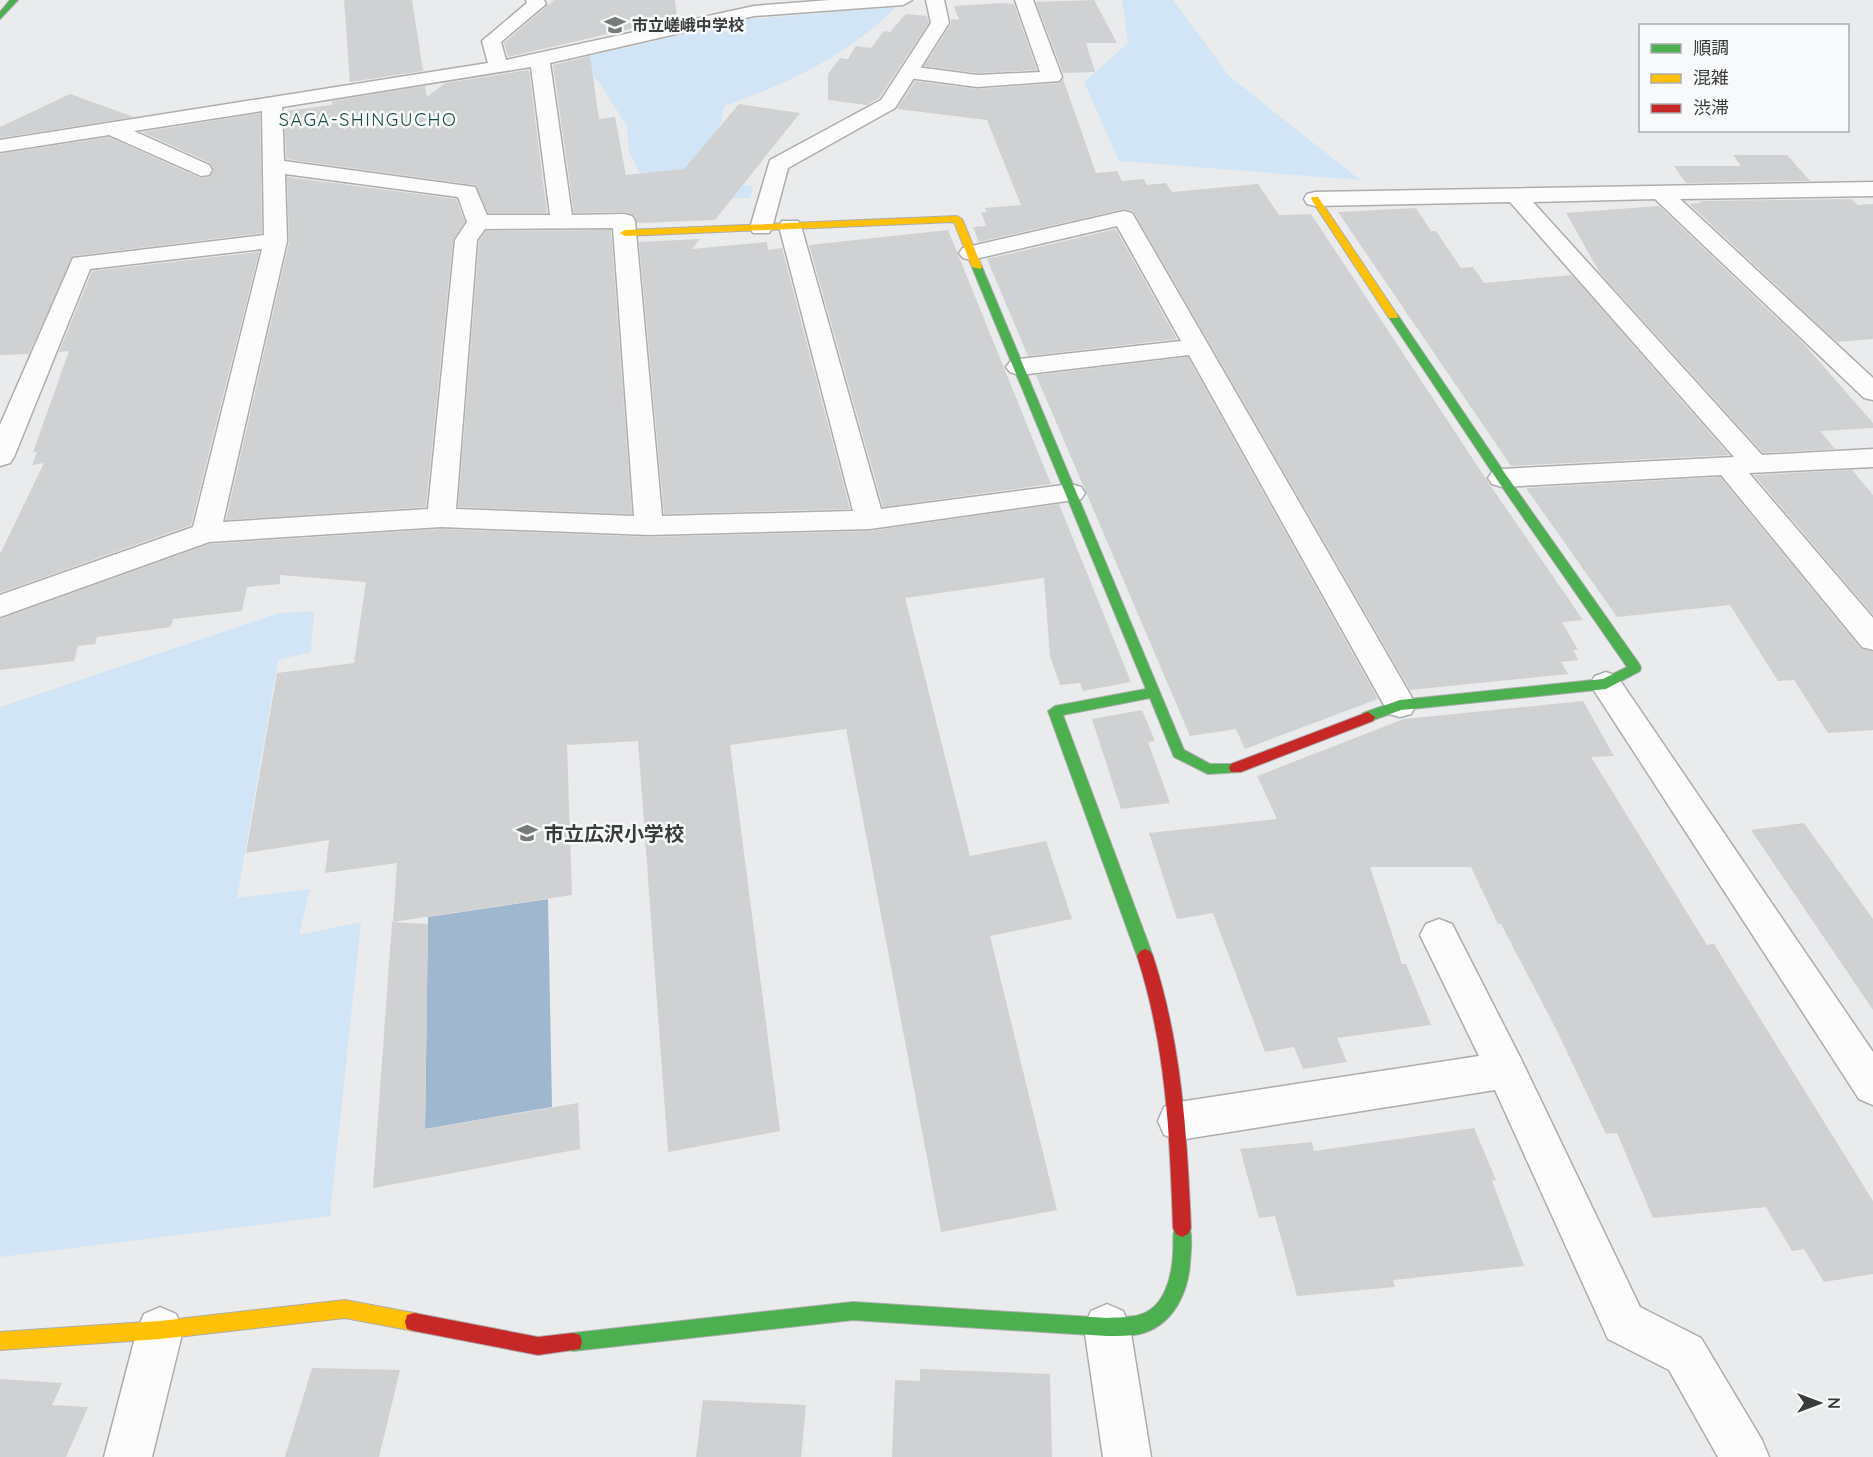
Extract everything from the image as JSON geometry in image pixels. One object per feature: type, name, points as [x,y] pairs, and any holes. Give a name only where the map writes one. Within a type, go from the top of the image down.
[{"type":"street","points":[[0,17],[14,0]]},
{"type":"street","points":[[499,67],[491,41],[537,4],[535,0]]},
{"type":"street","points":[[0,146],[499,67],[754,11],[903,0]]},
{"type":"street","points":[[761,228],[778,165],[888,104],[940,23],[935,0]]},
{"type":"street","points":[[909,72],[977,81],[1052,77],[1024,0]]},
{"type":"street","points":[[540,59],[562,221]]},
{"type":"street","points":[[206,533],[276,241],[272,104]]},
{"type":"street","points":[[113,129],[201,170]]},
{"type":"street","points":[[274,166],[467,192],[478,222]]},
{"type":"street","points":[[1315,199],[1873,189]]},
{"type":"street","points":[[1661,193],[1873,392]]},
{"type":"street","points":[[1516,195],[1741,465],[1873,639]]},
{"type":"street","points":[[625,233],[957,219],[1179,753],[1208,769],[1234,769],[1400,705],[1606,684],[1635,668],[1502,477],[1315,199]]},
{"type":"street","points":[[971,253],[1124,218],[1400,705]]},
{"type":"street","points":[[478,222],[624,221],[650,526]]},
{"type":"street","points":[[441,518],[466,240],[478,222]]},
{"type":"street","points":[[790,226],[870,520]]},
{"type":"street","points":[[0,457],[81,263],[276,241]]},
{"type":"street","points":[[1019,367],[1197,347]]},
{"type":"street","points":[[0,386],[32,380]]},
{"type":"street","points":[[1502,477],[1873,458]]},
{"type":"street","points":[[0,606],[206,533],[441,518],[650,526],[870,520],[1071,493]]},
{"type":"street","points":[[1606,684],[1873,1086]]},
{"type":"street","points":[[0,1341],[160,1330],[345,1309],[538,1346],[853,1311],[1107,1327],[1148,1322],[1171,1302],[1183,1266],[1179,1121],[1169,1047],[1153,977],[1055,711],[1154,693]]},
{"type":"street","points":[[1439,935],[1506,1070],[1624,1323],[1685,1354],[1745,1457]]},
{"type":"street","points":[[1179,1121],[1506,1070]]},
{"type":"street","points":[[1107,1327],[1127,1457]]},
{"type":"street","points":[[128,1457],[160,1330]]},
{"type":"shaded area","points":[[1122,0],[1173,0],[1229,76],[1360,180],[1119,161],[1084,82],[1128,43]]},
{"type":"shaded area","points":[[896,7],[858,39],[816,66],[771,88],[724,106],[712,164],[720,183],[753,186],[750,198],[663,199],[642,178],[629,152],[627,126],[599,82],[573,60],[749,19]]},
{"type":"shaded area","points":[[314,611],[311,652],[278,660],[237,898],[310,889],[299,935],[361,922],[330,1216],[0,1257],[0,707],[279,613]]},
{"type":"shaded area","points":[[548,899],[552,1107],[425,1129],[428,917]]},
{"type":"building","points":[[344,0],[412,0],[423,71],[350,82]]},
{"type":"building","name":"市立嵯峨中学校","points":[[554,0],[675,0],[677,18],[508,57],[504,43]]},
{"type":"building","points":[[1094,0],[1117,43],[1086,43],[1095,72],[1063,73],[1036,2]]},
{"type":"building","points":[[1014,4],[1037,70],[977,73],[924,66],[951,24],[951,19],[959,20],[954,6]]},
{"type":"building","points":[[906,14],[927,16],[929,23],[879,98],[867,105],[828,100],[828,74],[840,58],[848,59],[856,46],[871,48],[884,31],[890,32]]},
{"type":"building","points":[[590,56],[599,119],[615,117],[626,175],[684,169],[739,104],[800,113],[715,220],[637,223],[634,215],[625,212],[574,213],[553,65]]},
{"type":"building","points":[[529,70],[547,213],[488,213],[475,185],[286,159],[284,111],[332,105],[332,101],[425,86],[427,97],[445,83]]},
{"type":"building","points":[[1063,79],[1096,173],[1117,171],[1122,181],[1144,179],[1147,185],[1166,183],[1172,192],[1258,184],[1279,215],[1311,214],[1490,485],[1583,620],[1562,622],[1578,650],[1573,650],[1578,660],[1561,662],[1568,674],[1410,690],[1133,211],[1124,209],[979,242],[973,227],[986,226],[981,212],[987,212],[985,208],[1021,205],[987,120],[897,109],[915,81],[977,89],[1059,83]]},
{"type":"building","points":[[70,94],[134,117],[0,138],[0,127]]},
{"type":"building","points":[[260,114],[262,233],[73,256],[29,354],[0,355],[0,154],[109,137],[200,178],[209,177],[214,171],[210,163],[142,132]]},
{"type":"building","points":[[1733,155],[1787,155],[1810,181],[1686,183],[1674,166],[1741,166]]},
{"type":"building","points":[[287,177],[456,199],[465,222],[453,240],[426,507],[226,520],[289,242]]},
{"type":"building","points":[[1851,199],[1858,205],[1873,204],[1873,339],[1837,342],[1689,204],[1701,203],[1699,201]]},
{"type":"building","points":[[1659,206],[1804,344],[1873,423],[1873,428],[1820,431],[1835,449],[1763,453],[1600,273],[1566,213]]},
{"type":"building","points":[[1416,208],[1431,231],[1436,231],[1461,268],[1473,267],[1484,283],[1572,275],[1729,455],[1511,466],[1338,212]]},
{"type":"building","points":[[1116,229],[1177,339],[1028,356],[987,259]]},
{"type":"building","points":[[611,230],[632,514],[458,507],[479,241],[486,231]]},
{"type":"building","points":[[948,230],[1051,484],[883,507],[809,245]]},
{"type":"building","points":[[700,239],[692,249],[767,242],[768,250],[782,248],[850,509],[664,514],[639,242]]},
{"type":"building","points":[[259,252],[191,525],[0,593],[0,554],[44,463],[32,465],[37,452],[33,452],[69,351],[59,352],[92,271]]},
{"type":"building","points":[[1188,357],[1378,699],[1245,749],[1236,729],[1190,736],[1036,375]]},
{"type":"building","points":[[1852,470],[1873,495],[1873,615],[1754,475]]},
{"type":"building","points":[[1720,477],[1860,648],[1873,652],[1873,730],[1828,733],[1794,680],[1778,681],[1730,605],[1617,617],[1526,488]]},
{"type":"building","points":[[1059,504],[1131,682],[1083,691],[1080,683],[1060,685],[1050,656],[1044,578],[905,598],[970,856],[1046,841],[1072,919],[990,936],[1057,1210],[941,1232],[846,729],[730,745],[780,1131],[668,1152],[638,741],[567,745],[572,895],[393,922],[397,863],[325,873],[329,840],[246,853],[277,673],[354,663],[366,582],[280,575],[280,584],[247,587],[242,611],[173,619],[171,627],[97,637],[95,644],[78,646],[74,661],[0,670],[0,619],[209,544],[441,529],[649,537],[870,531]]},
{"type":"building","points":[[1583,701],[1614,756],[1591,757],[1707,945],[1714,944],[1873,1201],[1873,1274],[1824,1282],[1804,1249],[1792,1251],[1766,1207],[1653,1218],[1617,1133],[1606,1134],[1556,1029],[1501,924],[1498,924],[1471,867],[1370,867],[1402,964],[1406,964],[1431,1025],[1337,1038],[1347,1062],[1303,1069],[1294,1047],[1265,1052],[1213,913],[1177,919],[1149,833],[1277,819],[1257,776],[1404,719]]},
{"type":"building","points":[[1142,710],[1155,741],[1148,742],[1170,803],[1121,809],[1092,719]]},
{"type":"building","points":[[1804,823],[1873,919],[1873,1010],[1751,830]]},
{"type":"building","points":[[392,922],[428,924],[425,1129],[578,1103],[580,1149],[373,1188]]},
{"type":"building","points":[[1474,1128],[1496,1180],[1492,1181],[1524,1266],[1393,1280],[1395,1287],[1297,1296],[1275,1216],[1259,1218],[1240,1149],[1312,1142],[1314,1151]]},
{"type":"building","points":[[312,1368],[400,1370],[379,1457],[285,1457]]},
{"type":"building","points":[[920,1369],[1050,1374],[1052,1457],[892,1457],[895,1380],[920,1381]]},
{"type":"building","points":[[0,1379],[62,1383],[52,1405],[88,1407],[66,1457],[0,1457]]},
{"type":"building","points":[[703,1400],[806,1405],[801,1457],[696,1457]]},
{"type":"traffic: fast","points":[[0,17],[14,0]]},
{"type":"traffic: fast","points":[[977,267],[1179,753],[1208,769],[1236,768]]},
{"type":"traffic: fast","points":[[1368,717],[1400,705],[1606,684],[1635,668],[1502,478],[1393,316]]},
{"type":"traffic: fast","points":[[1145,956],[1055,711],[1153,693]]},
{"type":"traffic: fast","points":[[573,1342],[853,1311],[1107,1327],[1140,1324],[1160,1313],[1175,1292],[1181,1267],[1182,1228]]},
{"type":"traffic: slow","points":[[1315,199],[1393,316]]},
{"type":"traffic: slow","points":[[625,233],[957,219],[977,267]]},
{"type":"traffic: slow","points":[[0,1341],[160,1330],[345,1309],[414,1322]]},
{"type":"traffic: jam","points":[[1236,768],[1368,717]]},
{"type":"traffic: jam","points":[[1145,956],[1156,989],[1170,1056],[1177,1125],[1182,1228]]},
{"type":"traffic: jam","points":[[414,1322],[538,1346],[573,1342]]},
{"type":"place","name":"市立嵯峨中学校","points":[[615,25]]},
{"type":"place","name":"市立広沢小学校","points":[[527,833]]},
{"type":"district","name":"SAGA-SHINGUCHO","points":[[368,119]]}]
